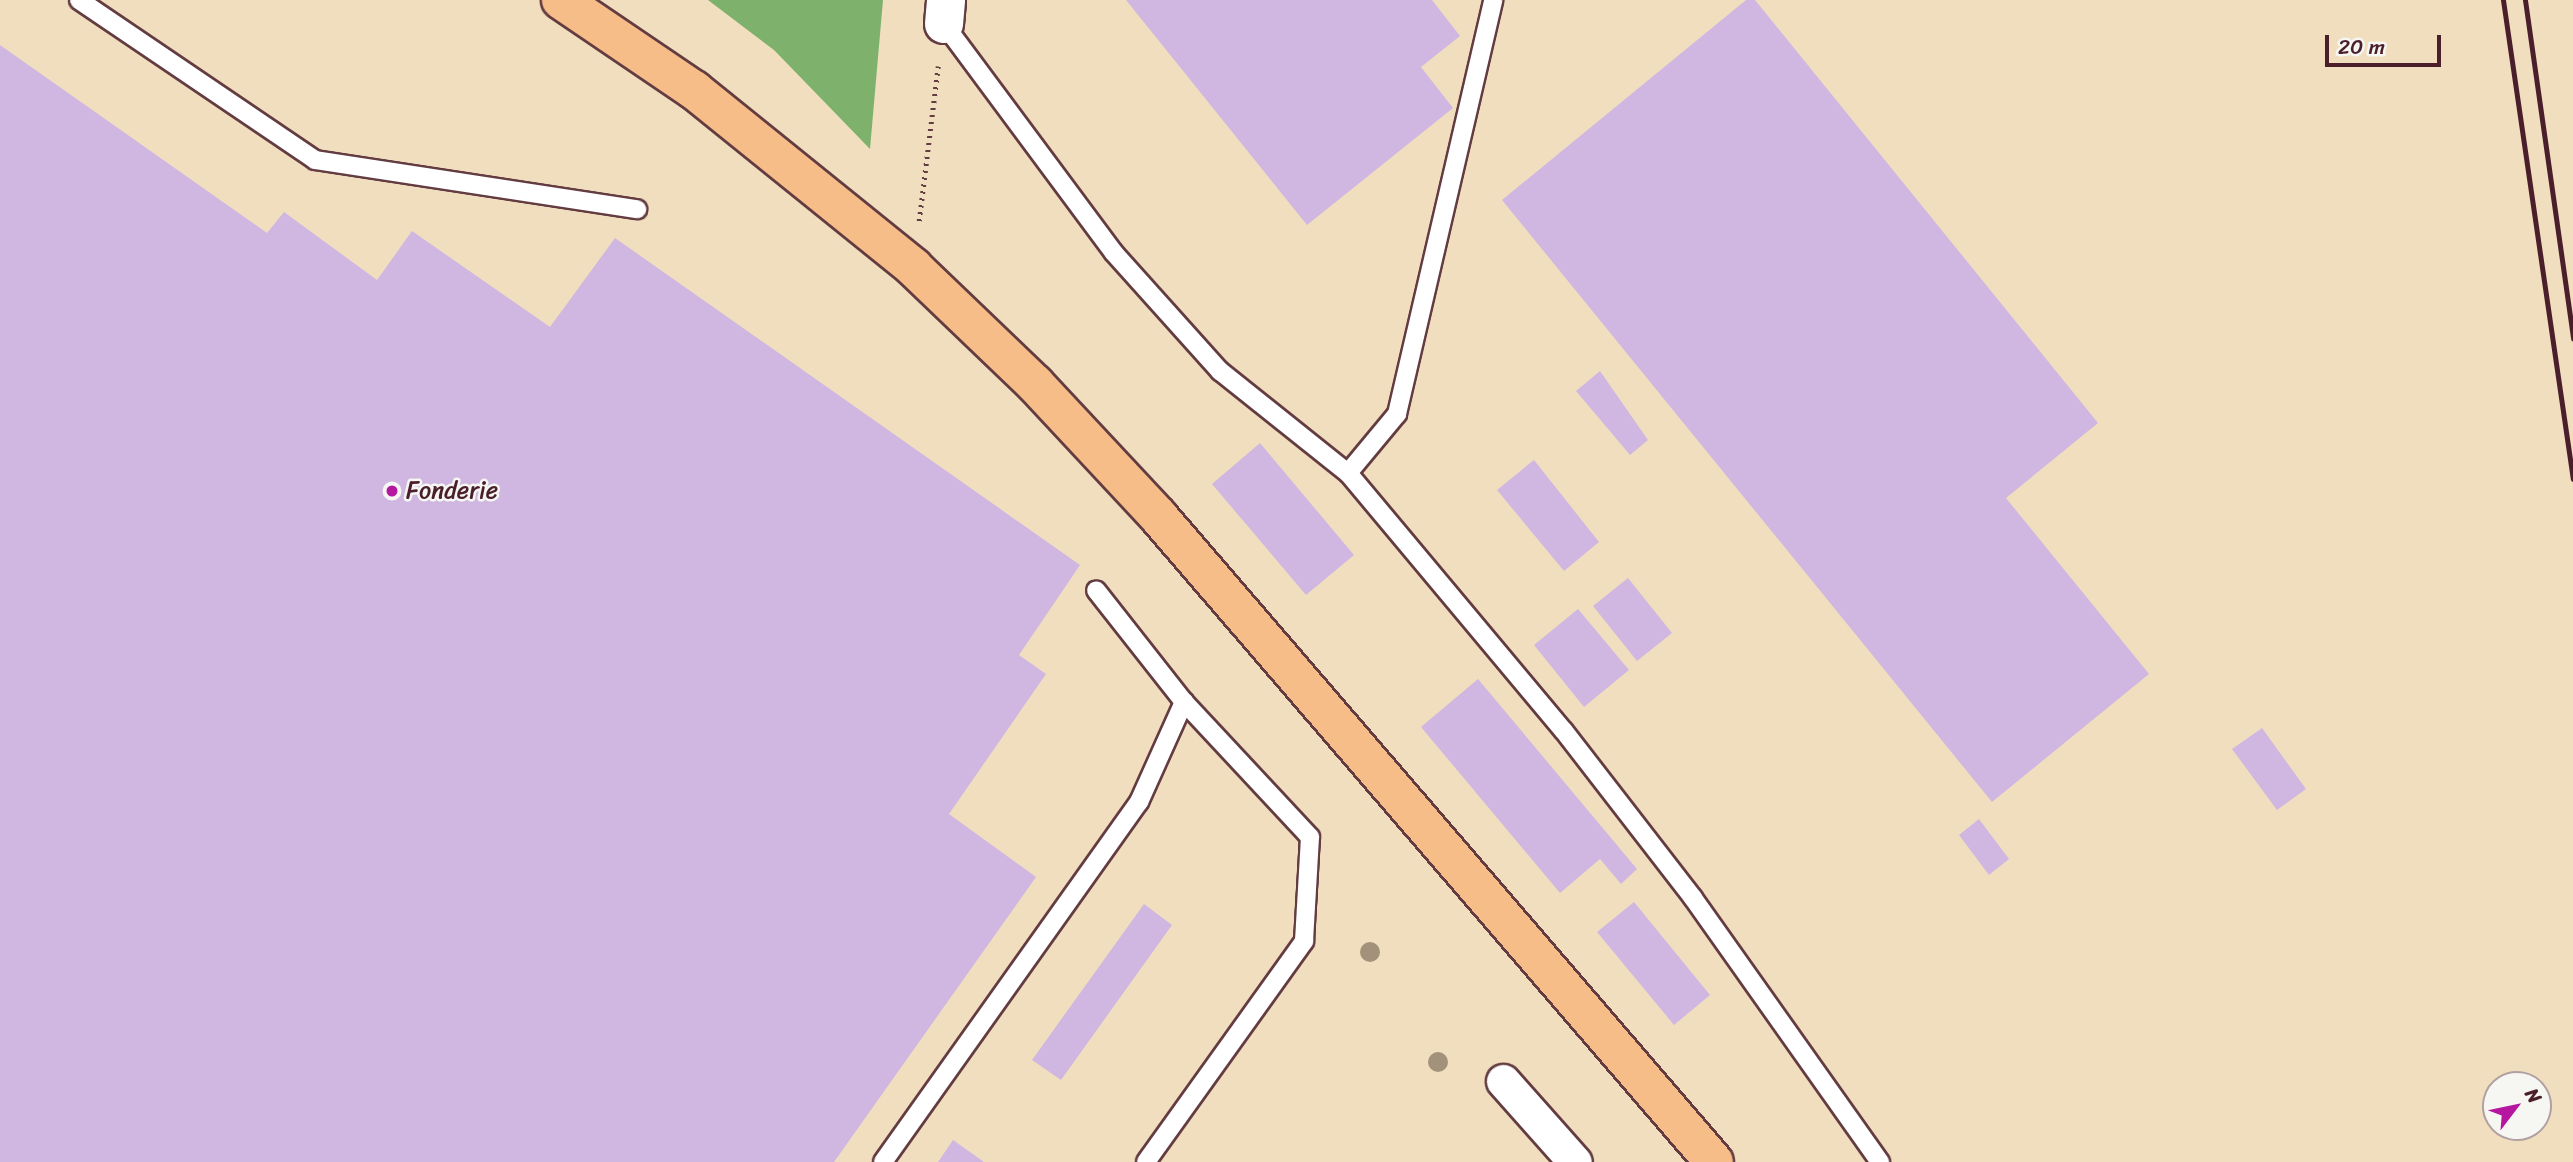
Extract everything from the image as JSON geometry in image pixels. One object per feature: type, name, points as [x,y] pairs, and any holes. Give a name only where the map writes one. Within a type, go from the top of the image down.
[{"type":"main road","points":[[561,0],[694,90],[913,267],[1035,384],[1158,516],[1713,1162]]},
{"type":"street","points":[[1503,1081],[1575,1162]]},
{"type":"lane","points":[[79,0],[315,160],[636,209]]},
{"type":"lane","points":[[1348,473],[1397,414],[1493,0]]},
{"type":"lane","points":[[945,12],[1132,273],[1220,371],[1348,473],[1564,730],[1693,898],[1880,1162]]},
{"type":"lane","points":[[1096,590],[1184,702],[1310,837],[1304,941],[1146,1162]]},
{"type":"lane","points":[[883,1162],[1139,802],[1184,702]]},
{"type":"path","points":[[913,267],[945,12]]},
{"type":"green space","points":[[708,0],[883,0],[870,149],[774,50]]},
{"type":"building","points":[[1126,0],[1432,0],[1460,36],[1421,67],[1453,108],[1307,225]]},
{"type":"building","points":[[1746,0],[1755,0],[2098,423],[2006,498],[2149,674],[1992,802],[1502,200]]},
{"type":"building","name":"Fonderie","points":[[0,45],[267,233],[284,212],[377,280],[412,231],[550,327],[615,238],[1080,565],[1019,655],[1046,674],[949,814],[1036,877],[834,1162],[0,1162]]},
{"type":"building","points":[[1600,371],[1648,440],[1630,455],[1576,391]]},
{"type":"building","points":[[1260,443],[1354,555],[1306,595],[1212,484]]},
{"type":"building","points":[[1534,460],[1599,542],[1564,571],[1497,490]]},
{"type":"building","points":[[1628,578],[1672,633],[1637,661],[1593,606]]},
{"type":"building","points":[[1578,609],[1629,670],[1584,707],[1534,645]]},
{"type":"building","points":[[1478,679],[1637,869],[1621,884],[1600,859],[1560,893],[1421,727]]},
{"type":"building","points":[[2262,728],[2306,789],[2277,810],[2232,749]]},
{"type":"building","points":[[1979,819],[2009,859],[1989,875],[1959,835]]},
{"type":"building","points":[[1634,902],[1710,995],[1674,1025],[1597,932]]},
{"type":"building","points":[[1144,904],[1172,925],[1061,1080],[1032,1060]]},
{"type":"building","points":[[953,1140],[984,1162],[938,1162]]},
{"type":"railway","points":[[2503,0],[2573,479]]},
{"type":"railway","points":[[2525,0],[2573,339]]},
{"type":"place","name":"Fonderie","points":[[392,491]]}]
